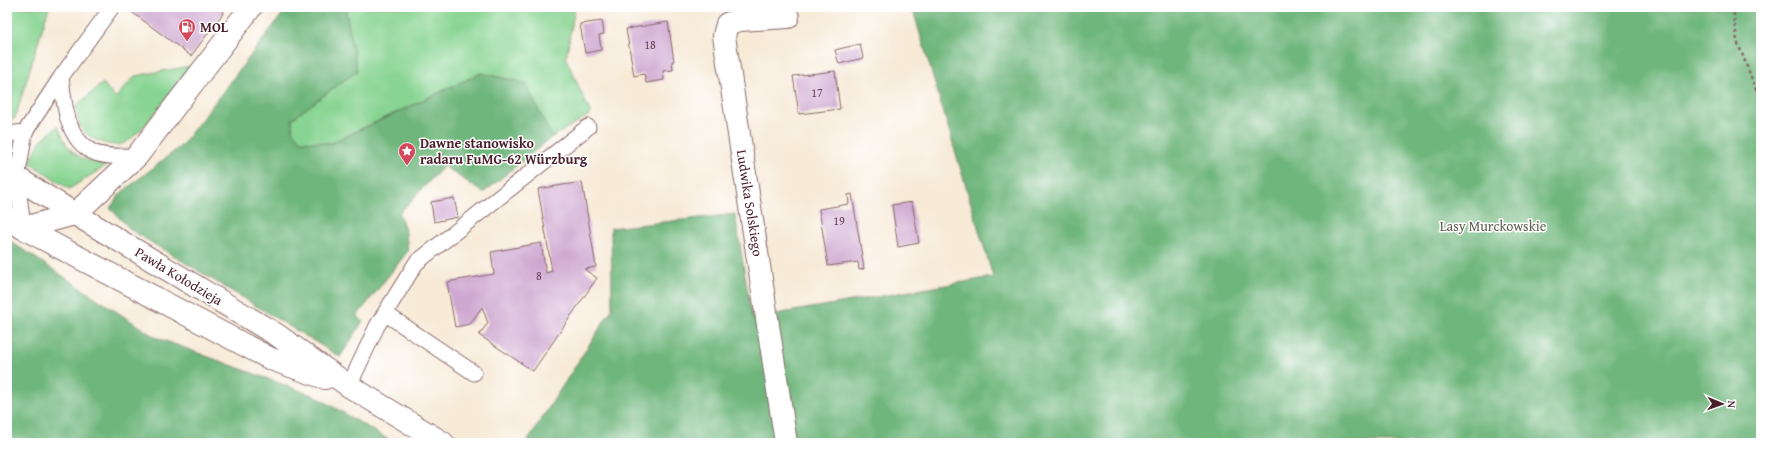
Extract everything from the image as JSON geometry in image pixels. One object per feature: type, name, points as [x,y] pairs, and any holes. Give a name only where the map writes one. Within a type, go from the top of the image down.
[{"type":"street","points":[[15,223],[75,214],[137,156],[251,7]]},
{"type":"street","name":"Ludwika Solskiego","points":[[786,443],[724,36],[727,24],[739,20],[788,17]]},
{"type":"street","name":"Pawła Kołodzieja","points":[[12,174],[75,214],[277,335],[349,386],[443,443]]},
{"type":"street","name":"Pawła Kołodzieja","points":[[15,223],[271,359],[349,386]]},
{"type":"lane","points":[[15,223],[12,174],[25,132],[61,77],[112,7]]},
{"type":"lane","points":[[61,77],[66,116],[78,139],[93,152],[116,156],[137,156]]},
{"type":"lane","points":[[349,386],[377,326],[386,314],[416,263],[588,127]]},
{"type":"lane","points":[[7,134],[25,132]]},
{"type":"lane","points":[[386,314],[474,373]]},
{"type":"path","points":[[1733,7],[1736,41],[1761,102]]},
{"type":"green space","points":[[7,7],[49,7],[15,118],[7,121]]},
{"type":"green space","points":[[345,7],[575,7],[566,58],[591,114],[552,137],[525,83],[481,73],[331,143],[301,141],[292,132],[292,119],[357,71]]},
{"type":"green space","points":[[345,7],[357,71],[292,119],[293,132],[301,141],[332,143],[481,73],[525,83],[552,137],[483,193],[444,166],[399,213],[406,233],[408,251],[357,316],[363,321],[340,357],[131,230],[110,208],[121,193],[181,146],[287,8]]},
{"type":"green space","name":"Lasy Murckowskie","points":[[912,7],[1761,7],[1761,443],[526,443],[612,309],[611,228],[735,214],[752,318],[993,277]]},
{"type":"green space","points":[[190,66],[148,121],[130,139],[122,144],[113,145],[96,140],[86,134],[80,126],[76,106],[103,83],[115,98],[135,76]]},
{"type":"green space","points":[[58,126],[66,143],[75,154],[88,160],[107,165],[69,189],[30,163],[40,141]]},
{"type":"green space","points":[[7,239],[155,337],[317,397],[394,443],[7,443]]},
{"type":"building","name":"MOL","points":[[125,7],[217,7],[224,12],[191,56]]},
{"type":"building","points":[[602,21],[604,34],[599,35],[601,50],[585,53],[580,24]]},
{"type":"building","points":[[668,22],[674,61],[672,61],[673,70],[663,71],[664,80],[646,83],[644,74],[634,76],[626,29]]},
{"type":"building","points":[[860,44],[863,58],[839,64],[835,50]]},
{"type":"building","points":[[835,71],[840,109],[799,114],[793,76]]},
{"type":"building","points":[[582,182],[596,267],[584,269],[597,278],[533,371],[479,335],[488,323],[482,307],[470,324],[455,327],[447,282],[494,274],[491,252],[541,243],[546,273],[552,271],[538,189]]},
{"type":"building","points":[[852,194],[864,269],[859,270],[858,262],[828,266],[819,209],[849,204],[848,195]]},
{"type":"building","points":[[454,198],[458,217],[434,222],[431,202]]},
{"type":"building","points":[[912,202],[919,243],[898,247],[892,205]]},
{"type":"place","name":"MOL","points":[[187,42]]},
{"type":"place","name":"Dawne stanowisko radaru FuMG-62 Würzburg","points":[[407,166]]}]
